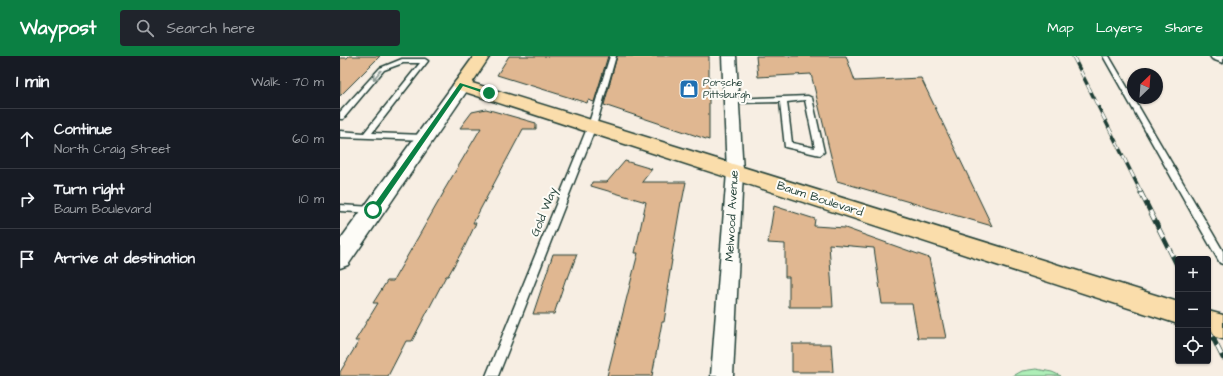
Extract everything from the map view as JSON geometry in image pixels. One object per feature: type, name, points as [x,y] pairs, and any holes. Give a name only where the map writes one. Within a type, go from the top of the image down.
[{"type":"main road","points":[[340,258],[482,56]]},
{"type":"main road","name":"Baum Boulevard","points":[[462,84],[1175,312]]},
{"type":"main road","points":[[1211,323],[1223,327]]},
{"type":"street","name":"Melwood Avenue","points":[[722,376],[735,172],[729,56]]},
{"type":"lane","name":"Gold Way","points":[[492,376],[592,126],[613,56]]},
{"type":"lane","points":[[1106,56],[1223,260]]},
{"type":"lane","points":[[340,117],[382,69],[402,61],[425,61],[366,135]]},
{"type":"lane","points":[[732,101],[808,98],[820,152],[788,145],[783,100]]},
{"type":"lane","points":[[340,134],[424,138]]},
{"type":"lane","points":[[340,208],[373,210]]},
{"type":"green space","points":[[1036,369],[1052,372],[1061,376],[1013,376],[1022,371]]},
{"type":"building","points":[[349,56],[380,56],[340,96],[340,58],[347,58]]},
{"type":"building","points":[[509,56],[608,56],[594,102],[588,100],[587,103],[497,75]]},
{"type":"building","points":[[617,56],[709,56],[709,140],[604,105]]},
{"type":"building","points":[[756,56],[846,56],[855,81],[921,78],[992,226],[837,181],[811,74],[758,77]]},
{"type":"building","points":[[486,109],[536,123],[536,129],[523,129],[473,223],[476,223],[465,246],[448,276],[446,276],[412,341],[406,341],[388,376],[340,376],[340,372],[359,341],[355,341],[378,303],[373,303],[387,281],[393,281],[481,128],[460,128],[472,112]]},
{"type":"building","points":[[625,161],[652,169],[642,182],[686,182],[671,260],[667,290],[669,290],[664,322],[662,322],[652,376],[607,376],[638,253],[635,253],[646,202],[591,186],[592,182],[607,182]]},
{"type":"building","points":[[774,206],[815,219],[814,226],[845,228],[929,258],[946,338],[918,338],[912,304],[882,304],[874,248],[829,244],[833,307],[789,307],[789,277],[785,277],[785,244],[768,243]]},
{"type":"building","points":[[553,254],[577,254],[568,278],[566,278],[554,314],[533,314]]},
{"type":"building","points":[[792,344],[831,344],[833,372],[792,372]]},
{"type":"railway","points":[[1073,56],[1142,194]]},
{"type":"railway","points":[[1141,193],[1175,261]]},
{"type":"railway","points":[[1211,334],[1223,358]]},
{"type":"place","name":"Porsche Pittsburgh","points":[[689,89]]},
{"type":"route","points":[[373,210],[462,84],[489,93]]}]
